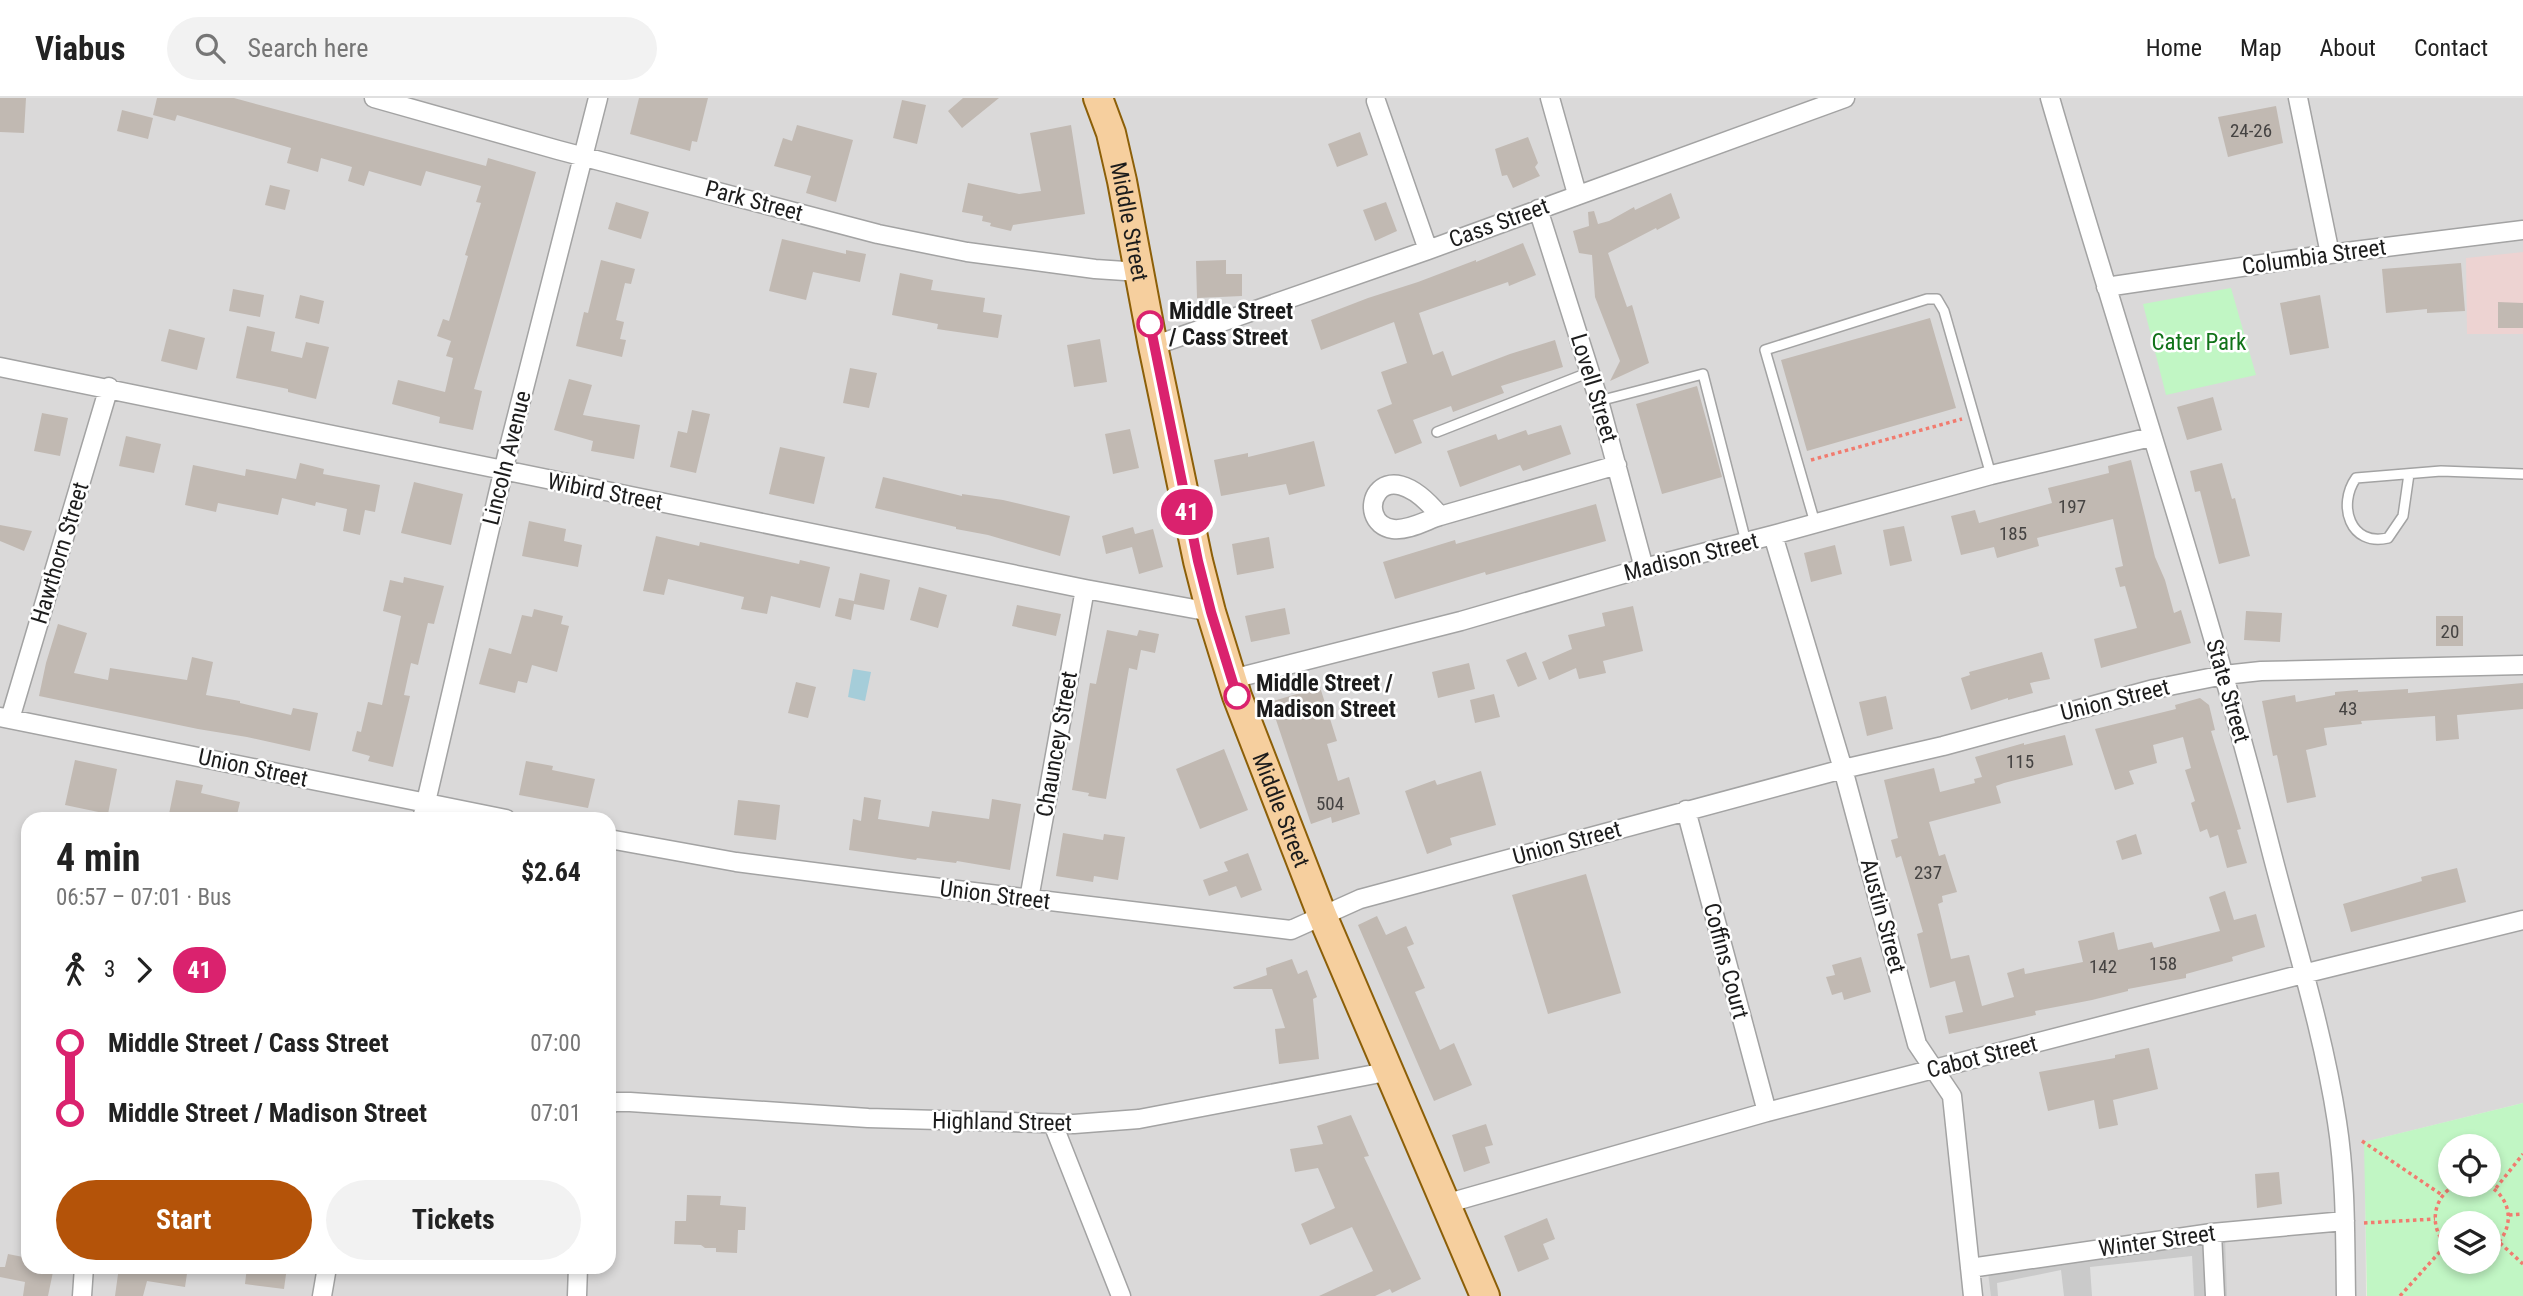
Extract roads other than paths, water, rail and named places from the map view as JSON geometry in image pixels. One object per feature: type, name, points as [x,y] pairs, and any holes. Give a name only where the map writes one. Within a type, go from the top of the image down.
[{"type":"main road","name":"Middle Street","points":[[1098,98],[1111,133],[1182,491],[1211,612],[1232,679],[1277,803],[1322,915],[1485,1296]]},
{"type":"street","name":"Park Street","points":[[374,98],[878,234],[967,252],[1095,269],[1140,272]]},
{"type":"street","name":"Lincoln Avenue","points":[[424,811],[503,471],[598,98]]},
{"type":"street","points":[[1550,98],[1577,194]]},
{"type":"street","name":"Cass Street","points":[[1153,346],[1428,250],[1845,98]]},
{"type":"street","name":"State Street","points":[[2050,98],[2224,675],[2303,974],[2337,1123],[2345,1221],[2346,1296]]},
{"type":"street","points":[[2298,98],[2330,254]]},
{"type":"street","points":[[1376,101],[1428,250]]},
{"type":"street","name":"Lovell Street","points":[[1538,209],[1599,401],[1644,568]]},
{"type":"street","name":"Columbia Street","points":[[2106,287],[2330,254],[2523,230]]},
{"type":"street","name":"Wibird Street","points":[[0,367],[1085,589],[1211,612]]},
{"type":"street","name":"Hawthorn Street","points":[[5,718],[108,387]]},
{"type":"street","name":"Madison Street","points":[[1232,679],[1461,621],[1644,568],[1991,475],[2151,437]]},
{"type":"street","points":[[1440,516],[1617,465]]},
{"type":"street","name":"Austin Street","points":[[1773,535],[1843,769],[1917,1044],[1952,1096],[1973,1296]]},
{"type":"street","name":"Chauncey Street","points":[[1029,899],[1085,589]]},
{"type":"street","name":"Union Street","points":[[616,840],[736,862],[1291,930],[1360,899],[1686,810],[1943,746],[2154,689],[2224,675],[2261,671],[2523,664]]},
{"type":"street","name":"Union Street","points":[[5,718],[424,811]]},
{"type":"street","name":"Coffins Court","points":[[1686,810],[1767,1111]]},
{"type":"street","name":"Cabot Street","points":[[1444,1204],[1767,1111],[2523,920]]},
{"type":"street","name":"Highland Street","points":[[616,1102],[868,1118],[1053,1124],[1139,1119],[1391,1071]]},
{"type":"street","points":[[1053,1124],[1121,1296]]},
{"type":"street","name":"Winter Street","points":[[1970,1268],[2212,1233],[2345,1221]]},
{"type":"street","points":[[2212,1233],[2215,1296]]},
{"type":"street","points":[[82,1296],[84,1274]]},
{"type":"street","points":[[322,1296],[326,1274]]},
{"type":"street","points":[[577,1296],[578,1274]]},
{"type":"lane","points":[[1815,523],[1765,350],[1927,299],[1937,299],[1944,311],[1991,475]]},
{"type":"lane","points":[[1437,432],[1590,372]]},
{"type":"lane","points":[[1599,401],[1703,374],[1746,542]]},
{"type":"lane","points":[[2409,474],[2403,516],[2388,538],[2366,538],[2356,530],[2348,516],[2347,502],[2349,488],[2356,478],[2441,471],[2523,474]]},
{"type":"water","points":[[853,669],[871,672],[865,701],[848,697]]},
{"type":"place","name":"Middle Street / Cass Street","points":[[1150,324]]},
{"type":"place","name":"Middle Street / Madison Street","points":[[1237,696]]},
{"type":"park label","name":"Cater Park","points":[[2199,342]]}]
